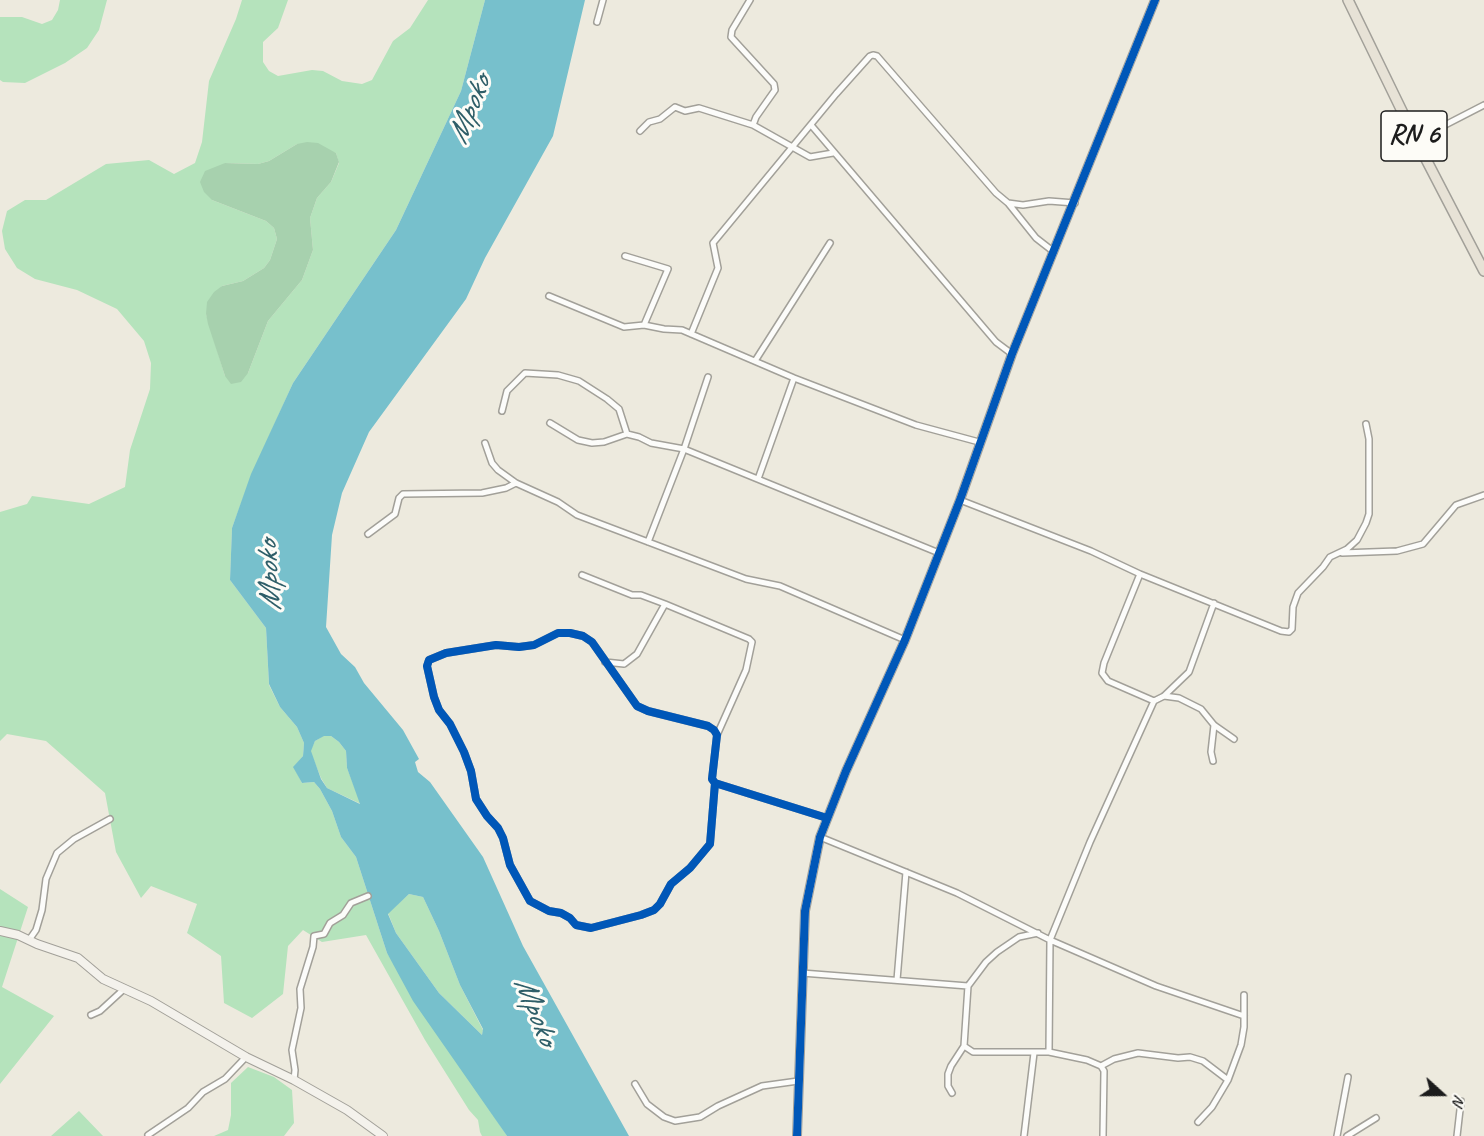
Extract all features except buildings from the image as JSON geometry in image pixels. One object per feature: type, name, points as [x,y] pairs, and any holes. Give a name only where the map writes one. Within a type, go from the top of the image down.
[{"type":"main road","name":"RN 6","points":[[1348,0],[1416,140],[1484,271]]},
{"type":"street","points":[[597,22],[603,0]]},
{"type":"street","points":[[750,0],[732,30],[731,38],[774,84],[775,90],[753,125]]},
{"type":"street","points":[[797,1136],[805,911],[820,837],[905,640],[960,500],[1012,354],[1075,203],[1155,0]]},
{"type":"street","points":[[691,334],[718,268],[713,243],[870,56],[877,56],[996,193],[1008,203],[1036,238],[1054,252]]},
{"type":"street","points":[[1416,140],[1484,105]]},
{"type":"street","points":[[640,131],[649,122],[660,118],[675,107],[685,111],[699,108],[753,125],[810,157],[833,153]]},
{"type":"street","points":[[811,125],[996,342],[1012,354]]},
{"type":"street","points":[[1008,203],[1023,205],[1048,201],[1075,203]]},
{"type":"street","points":[[755,361],[830,243]]},
{"type":"street","points":[[625,256],[668,269],[644,325]]},
{"type":"street","points":[[549,296],[624,327],[644,325],[682,330],[794,378],[916,425],[979,442]]},
{"type":"street","points":[[502,411],[507,391],[525,373],[558,375],[579,381],[619,409],[627,434]]},
{"type":"street","points":[[648,542],[708,377]]},
{"type":"street","points":[[758,479],[794,378]]},
{"type":"street","points":[[550,423],[578,440],[592,443],[604,442],[627,434],[651,443],[684,448],[939,553]]},
{"type":"street","points":[[960,500],[1091,551],[1140,574],[1281,631],[1289,632],[1292,629],[1293,607],[1298,593],[1334,553],[1347,549],[1357,540],[1369,514],[1370,440],[1366,424]]},
{"type":"street","points":[[485,442],[492,463],[516,483],[558,502],[577,515],[746,579],[780,586],[905,640]]},
{"type":"street","points":[[368,534],[392,517],[399,498],[403,494],[482,493],[506,488],[516,483]]},
{"type":"street","points":[[1334,553],[1397,551],[1424,543],[1456,505],[1484,495]]},
{"type":"street","points":[[1140,574],[1102,672],[1108,681],[1154,701]]},
{"type":"street","points":[[582,576],[632,595],[642,595],[749,639],[752,642],[746,670],[717,735],[712,779],[716,783],[827,818]]},
{"type":"street","points":[[1048,1052],[1050,940],[1092,838],[1154,701],[1164,696],[1189,672],[1214,603]]},
{"type":"street","points":[[605,662],[624,664],[637,654],[665,604]]},
{"type":"street","points":[[716,783],[710,844],[690,868],[671,884],[660,904],[641,915],[600,926],[582,928],[561,913],[549,911],[530,901],[510,865],[498,828],[476,799],[471,771],[464,752],[434,697],[429,660],[446,654],[496,645],[519,647],[534,645],[558,633],[583,636],[592,642],[637,706],[648,711],[708,726],[717,735]]},
{"type":"street","points":[[1164,696],[1179,698],[1201,709],[1214,725],[1234,739]]},
{"type":"street","points":[[1213,761],[1211,752],[1214,725]]},
{"type":"street","points":[[29,940],[36,930],[42,909],[46,879],[57,853],[74,839],[110,819]]},
{"type":"street","points":[[820,837],[957,893],[1050,940],[1156,986],[1244,1016]]},
{"type":"street","points":[[897,980],[906,872]]},
{"type":"street","points":[[294,1080],[292,1050],[301,1008],[300,989],[313,947],[314,936],[324,934],[330,923],[343,915],[351,903],[368,896]]},
{"type":"street","points":[[0,931],[78,958],[103,979],[176,1014],[246,1057],[294,1080],[347,1110],[383,1136]]},
{"type":"street","points":[[952,1093],[948,1086],[948,1074],[964,1046],[968,986],[986,962],[997,952],[1019,937],[1038,933]]},
{"type":"street","points":[[802,974],[968,986]]},
{"type":"street","points":[[91,1015],[100,1011],[124,989]]},
{"type":"street","points":[[1198,1122],[1212,1107],[1228,1080],[1241,1045],[1244,995]]},
{"type":"street","points":[[964,1046],[973,1052],[1048,1052],[1088,1060],[1101,1066],[1104,1071],[1103,1136]]},
{"type":"street","points":[[1024,1136],[1034,1053]]},
{"type":"street","points":[[1101,1066],[1114,1059],[1138,1053],[1178,1058],[1190,1057],[1213,1067],[1228,1080]]},
{"type":"street","points":[[147,1135],[188,1108],[203,1092],[236,1069],[246,1057]]},
{"type":"street","points":[[1337,1136],[1348,1077]]},
{"type":"street","points":[[635,1084],[647,1104],[664,1117],[675,1121],[700,1117],[762,1086],[798,1081]]},
{"type":"street","points":[[1457,1136],[1461,1101]]},
{"type":"street","points":[[1347,1136],[1376,1118]]},
{"type":"green space","points":[[60,0],[107,0],[99,30],[87,48],[65,63],[25,83],[0,80],[0,17],[22,17],[42,24],[52,20],[58,10]]},
{"type":"green space","points":[[242,0],[288,0],[278,28],[263,42],[263,62],[269,71],[278,76],[312,70],[323,71],[342,81],[362,84],[372,80],[393,41],[410,28],[428,0],[485,0],[461,91],[396,230],[293,383],[252,474],[232,528],[230,580],[266,628],[269,685],[280,707],[297,727],[304,743],[303,756],[294,767],[302,783],[314,782],[320,789],[332,811],[341,837],[356,857],[387,953],[507,1136],[482,1136],[478,1120],[469,1110],[425,1040],[366,935],[322,942],[303,930],[288,946],[283,994],[252,1018],[224,1003],[221,956],[187,933],[197,904],[151,886],[141,898],[116,852],[105,793],[46,741],[7,734],[0,741],[0,512],[27,504],[32,496],[89,504],[125,487],[130,450],[150,389],[151,363],[144,341],[117,309],[77,290],[35,279],[17,268],[5,249],[2,231],[7,211],[25,200],[46,200],[106,164],[149,160],[174,174],[195,163],[202,142],[209,81]],"holes":[[[297,144],[336,153],[339,163],[331,182],[317,198],[310,218],[313,250],[302,280],[268,321],[248,373],[225,376],[206,314],[222,286],[243,281],[264,268],[270,260],[277,239],[274,228],[266,221],[212,200],[225,163],[258,164],[269,161]]]},
{"type":"green space","points":[[318,143],[336,153],[339,162],[331,182],[317,198],[310,218],[313,250],[302,280],[268,321],[248,373],[241,382],[231,384],[225,376],[208,324],[207,302],[222,286],[243,281],[264,268],[270,260],[277,239],[274,228],[266,221],[212,200],[204,192],[200,182],[205,171],[225,163],[258,164],[269,161],[297,144]]},
{"type":"green space","points":[[323,736],[331,736],[346,751],[347,768],[361,804],[327,788],[321,778],[310,751],[315,741]]},
{"type":"green space","points":[[0,889],[28,907],[2,987],[54,1016],[0,1084]]},
{"type":"green space","points":[[409,894],[423,897],[460,985],[483,1030],[482,1035],[439,993],[396,933],[388,913]]},
{"type":"green space","points":[[248,1067],[274,1077],[292,1090],[294,1123],[284,1136],[214,1136],[228,1130],[231,1115],[231,1083]]},
{"type":"green space","points":[[79,1111],[103,1136],[51,1136]]},
{"type":"water","name":"Mpoko","points":[[485,0],[585,0],[553,136],[485,258],[466,299],[369,432],[342,493],[332,535],[326,627],[341,654],[355,667],[364,683],[403,730],[419,759],[415,762],[418,772],[430,782],[483,857],[523,946],[629,1136],[507,1136],[413,1001],[387,953],[356,857],[341,837],[332,811],[320,789],[314,782],[302,783],[293,767],[303,756],[304,743],[297,727],[280,707],[269,684],[266,628],[230,580],[232,528],[251,474],[293,383],[396,230],[461,91]],"holes":[[[324,736],[331,736],[346,751],[347,768],[360,804],[327,788],[321,779],[311,751],[315,741]],[[409,894],[423,897],[460,985],[483,1029],[482,1035],[439,993],[396,933],[388,914]]]},
{"type":"cycle path","points":[[797,1136],[805,911],[820,837],[846,771],[905,640],[960,500],[1012,354],[1155,0]]},
{"type":"cycle path","points":[[715,783],[712,779],[717,735],[714,730],[708,726],[648,711],[637,706],[592,642],[583,636],[558,633],[534,645],[519,647],[496,645],[446,653],[429,660],[427,666],[439,710],[450,724],[464,752],[471,771],[476,799],[498,828],[510,865],[530,901],[549,911],[561,913],[576,925],[591,928],[641,915],[654,910],[660,904],[671,884],[690,868],[710,844],[715,783],[827,818]]}]
